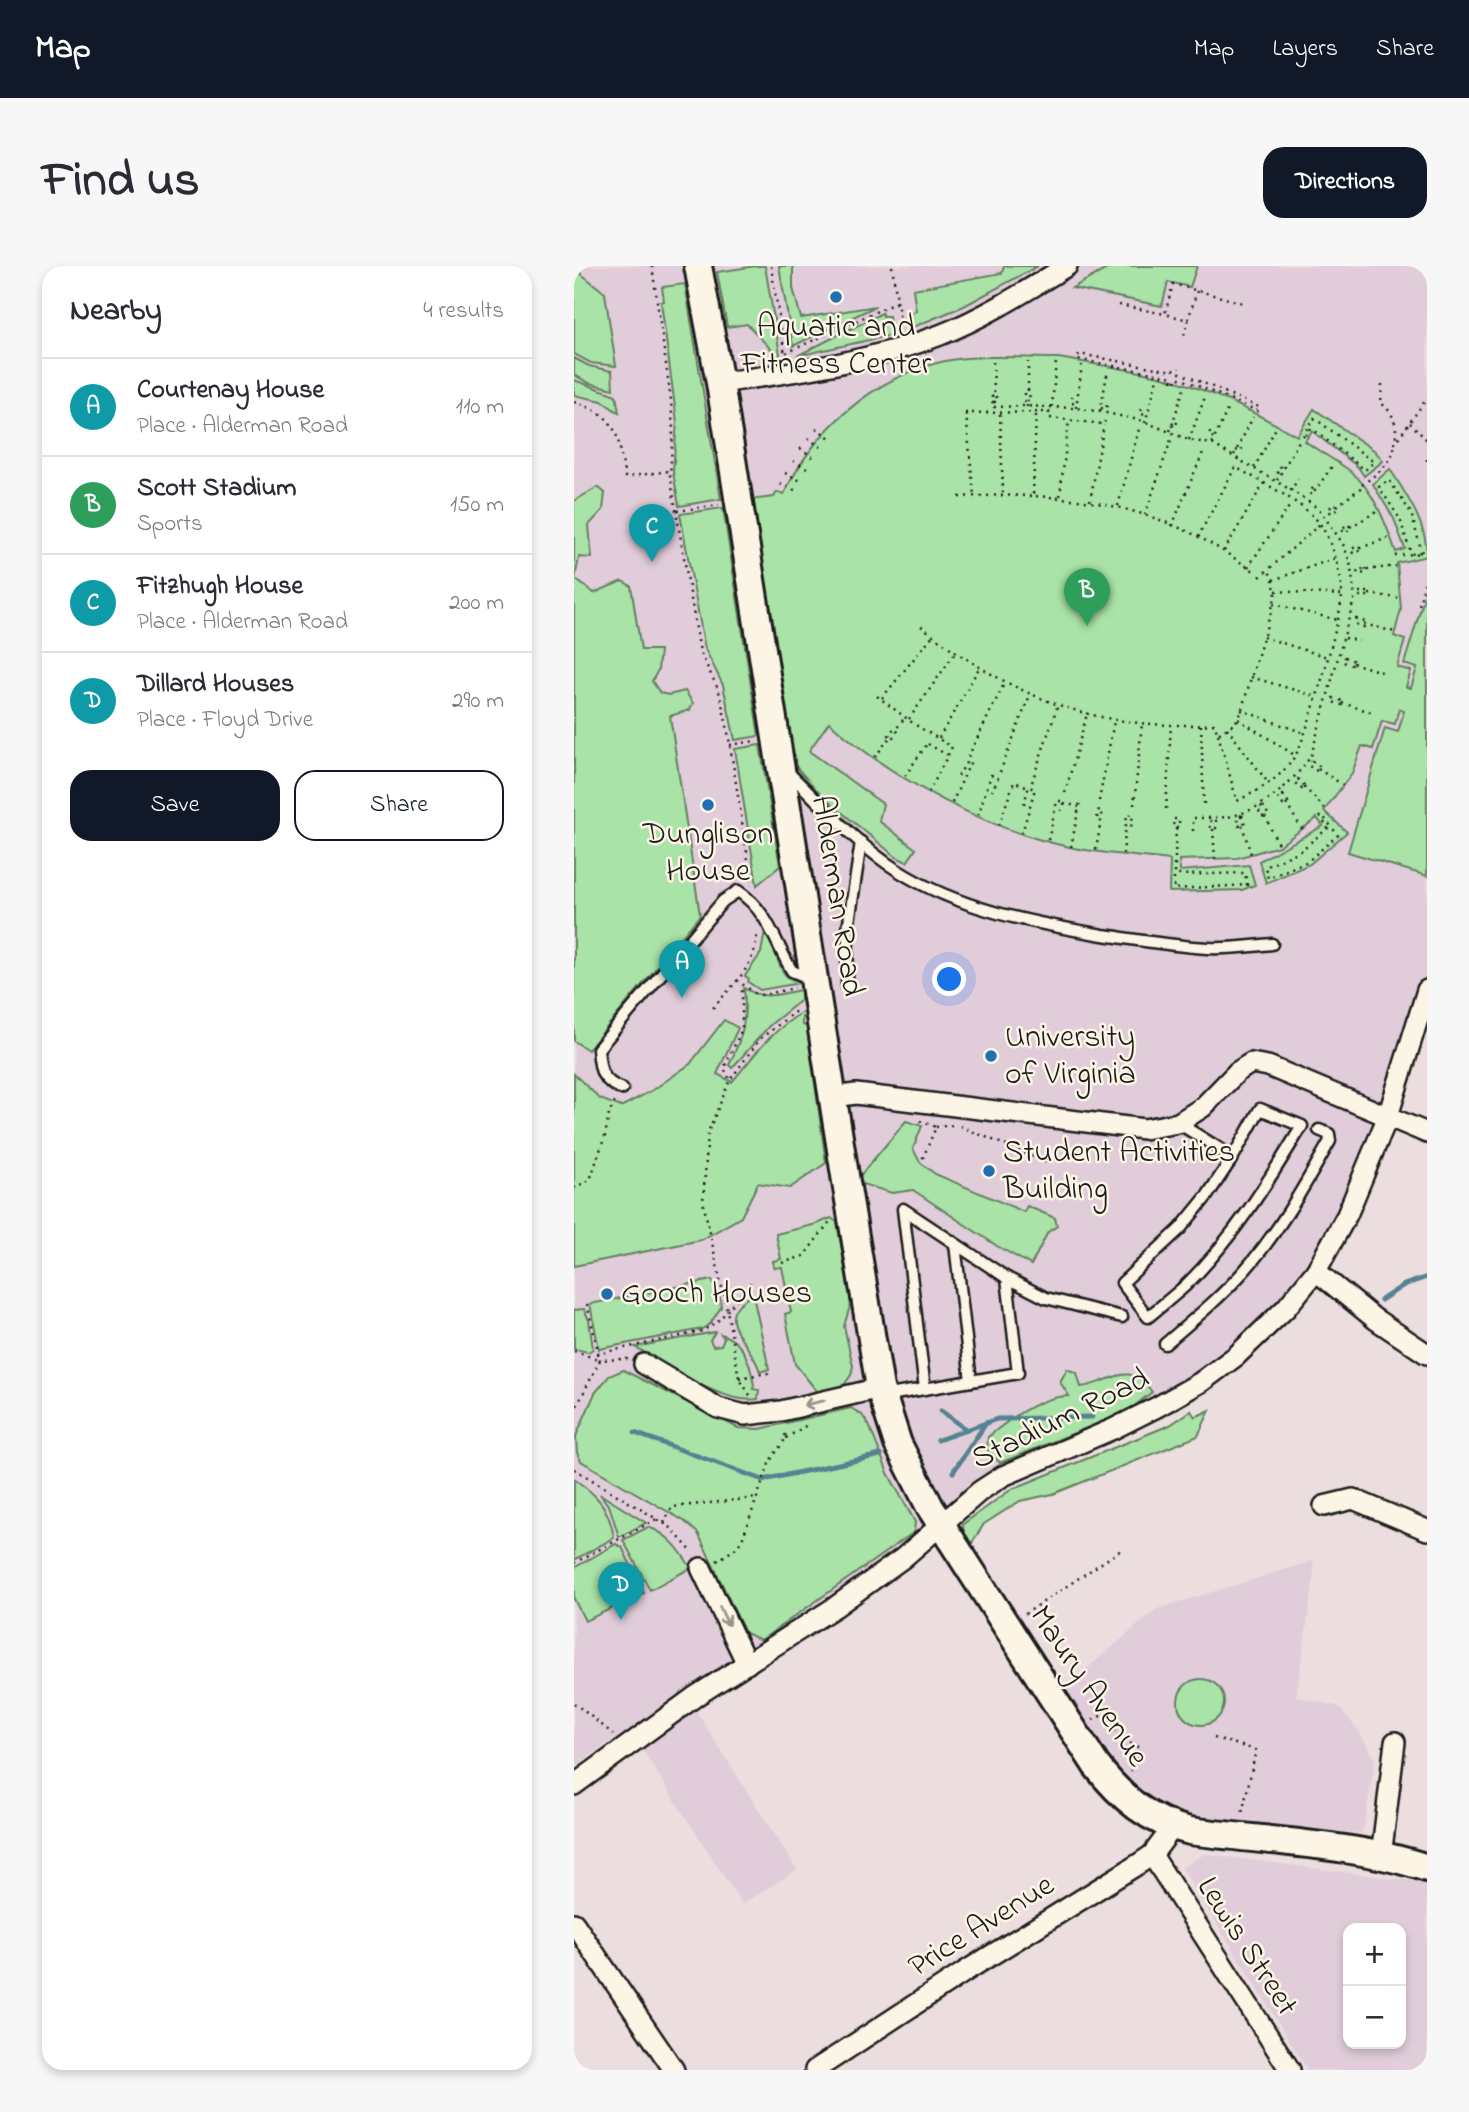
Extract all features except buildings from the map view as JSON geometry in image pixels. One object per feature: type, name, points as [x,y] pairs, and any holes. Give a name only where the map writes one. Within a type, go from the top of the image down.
[{"type":"main road","name":"Alderman Road","points":[[698,266],[720,383],[782,765],[809,979],[833,1097],[881,1392],[898,1444],[942,1524]]},
{"type":"main road","name":"Maury Avenue","points":[[942,1524],[1096,1765],[1110,1783],[1143,1812],[1173,1827],[1337,1849],[1427,1868]]},
{"type":"street","points":[[720,383],[786,363],[837,364],[890,351],[941,334],[984,315],[1067,266]]},
{"type":"street","name":"Stadium Road","points":[[574,1785],[666,1717],[835,1607],[903,1558],[980,1491],[1003,1476],[1157,1407],[1201,1382],[1262,1333],[1317,1271],[1347,1215],[1388,1116],[1427,990]]},
{"type":"street","points":[[833,1097],[856,1094],[1144,1129],[1178,1123],[1203,1107],[1237,1072],[1251,1063],[1268,1066],[1300,1085],[1388,1116],[1427,1133]]},
{"type":"street","points":[[1317,1271],[1376,1320],[1427,1354]]},
{"type":"street","points":[[644,1364],[718,1408],[745,1415],[881,1392]]},
{"type":"street","points":[[1324,1506],[1353,1499],[1427,1530]]},
{"type":"street","points":[[701,1568],[747,1664]]},
{"type":"street","points":[[1381,1857],[1395,1742]]},
{"type":"street","name":"Price Avenue","points":[[814,2070],[1152,1855],[1173,1827]]},
{"type":"street","name":"Lewis Street","points":[[1152,1855],[1290,2070]]},
{"type":"street","points":[[574,1923],[674,2070]]},
{"type":"lane","points":[[782,765],[861,842],[898,871],[934,890],[980,908],[1041,925],[1143,941],[1210,948],[1272,944]]},
{"type":"lane","points":[[847,986],[848,929],[861,842]]},
{"type":"lane","points":[[622,1089],[608,1083],[600,1068],[598,1049],[723,901],[738,891],[754,902],[766,919],[792,971],[809,979]]},
{"type":"lane","points":[[1260,1109],[1302,1126],[1264,1189],[1230,1234],[1187,1283],[1148,1317],[1122,1283],[1180,1229],[1207,1196],[1233,1157],[1260,1109]]},
{"type":"lane","points":[[1178,1123],[1233,1157]]},
{"type":"lane","points":[[1165,1344],[1245,1270],[1275,1230],[1330,1141],[1329,1134],[1319,1130]]},
{"type":"lane","points":[[925,1389],[903,1209],[1007,1278],[1046,1298],[1122,1317]]},
{"type":"lane","points":[[955,1244],[971,1381]]},
{"type":"lane","points":[[881,1392],[925,1389],[1018,1373],[1007,1278]]},
{"type":"path","points":[[652,266],[671,400],[673,431],[670,471],[676,511],[700,652],[719,691],[730,745],[753,895]]},
{"type":"path","points":[[771,266],[786,363],[897,302]]},
{"type":"path","points":[[892,266],[901,328]]},
{"type":"path","points":[[1165,314],[1173,284],[1243,303]]},
{"type":"path","points":[[1184,335],[1197,291]]},
{"type":"path","points":[[1119,305],[1188,320]]},
{"type":"path","points":[[1079,354],[1173,371],[1177,368],[1178,372],[1259,407],[1258,411],[1177,377],[1174,381],[1173,377],[1077,359],[1079,354]]},
{"type":"path","points":[[1052,405],[1056,361]]},
{"type":"path","points":[[993,362],[994,407],[1052,405],[1101,410],[1170,431],[1189,440],[1212,444],[1277,480],[1319,509],[1343,544],[1350,562],[1355,596],[1311,756],[1300,771],[1266,801],[1228,817],[1193,818],[1193,831]]},
{"type":"path","points":[[1027,407],[1028,362]]},
{"type":"path","points":[[1077,406],[1082,365]]},
{"type":"path","points":[[1101,410],[1108,370]]},
{"type":"path","points":[[1145,423],[1157,379]]},
{"type":"path","points":[[1333,509],[1390,461],[1394,454],[1397,432],[1391,411],[1381,403],[1382,384]]},
{"type":"path","points":[[1170,431],[1184,388]]},
{"type":"path","points":[[1051,393],[1052,405]]},
{"type":"path","points":[[1072,396],[1072,403],[1077,406]]},
{"type":"path","points":[[1189,440],[1205,397]]},
{"type":"path","points":[[1395,443],[1427,398]]},
{"type":"path","points":[[1101,410],[1106,409],[1108,401]]},
{"type":"path","points":[[574,402],[611,421],[616,430],[625,477],[670,471]]},
{"type":"path","points":[[1212,444],[1229,406]]},
{"type":"path","points":[[1142,409],[1140,413],[1147,416]]},
{"type":"path","points":[[1000,412],[1003,494]]},
{"type":"path","points":[[1033,494],[1036,412]]},
{"type":"path","points":[[974,496],[966,413],[1049,412],[1049,418],[1105,423],[1090,501]]},
{"type":"path","points":[[1233,456],[1253,418]]},
{"type":"path","points":[[1314,418],[1374,462],[1365,470],[1315,431],[1310,429],[1304,437],[1314,418]]},
{"type":"path","points":[[1060,496],[1069,420]]},
{"type":"path","points":[[1172,425],[1175,426],[1178,420]]},
{"type":"path","points":[[1410,423],[1427,440]]},
{"type":"path","points":[[816,428],[830,438]]},
{"type":"path","points":[[1254,468],[1276,428]]},
{"type":"path","points":[[1118,506],[1139,429]]},
{"type":"path","points":[[1210,432],[1209,436],[1215,438]]},
{"type":"path","points":[[1145,515],[1172,437]]},
{"type":"path","points":[[808,438],[822,448]]},
{"type":"path","points":[[1277,480],[1299,442]]},
{"type":"path","points":[[1236,450],[1240,452],[1244,445]]},
{"type":"path","points":[[800,449],[814,458]]},
{"type":"path","points":[[1172,526],[1204,450]]},
{"type":"path","points":[[793,460],[807,468]]},
{"type":"path","points":[[1313,488],[1309,493],[1312,495],[1333,465]]},
{"type":"path","points":[[921,626],[979,668],[1030,695],[1058,705],[1114,720],[1171,725],[1214,724],[1237,801],[1270,785],[1296,756],[1328,657],[1342,595],[1336,558],[1320,524],[1310,512],[1236,466],[1198,537]]},
{"type":"path","points":[[1281,466],[1277,472],[1281,474]]},
{"type":"path","points":[[785,474],[802,481]]},
{"type":"path","points":[[1291,490],[1298,479]]},
{"type":"path","points":[[1395,556],[1422,553],[1411,513],[1389,480],[1379,486],[1400,519],[1411,554],[1427,551]]},
{"type":"path","points":[[1224,551],[1264,483]]},
{"type":"path","points":[[780,484],[797,491]]},
{"type":"path","points":[[959,497],[1033,494],[1118,506],[1198,537],[1257,573]]},
{"type":"path","points":[[1248,567],[1292,502]]},
{"type":"path","points":[[676,511],[722,505]]},
{"type":"path","points":[[1343,531],[1341,528],[1349,524],[1349,527],[1376,512]]},
{"type":"path","points":[[1260,577],[1320,524]]},
{"type":"path","points":[[1356,549],[1388,538]]},
{"type":"path","points":[[1273,580],[1336,558]]},
{"type":"path","points":[[1358,573],[1357,571],[1366,568],[1365,571],[1396,566]]},
{"type":"path","points":[[1218,734],[1238,719],[1251,677],[1276,591],[1268,569]]},
{"type":"path","points":[[1419,605],[1427,574]]},
{"type":"path","points":[[1276,591],[1342,595]]},
{"type":"path","points":[[1360,594],[1359,592],[1368,592],[1367,595],[1398,598]]},
{"type":"path","points":[[1273,604],[1338,620]]},
{"type":"path","points":[[1355,622],[1356,619],[1365,622],[1363,624],[1395,632]]},
{"type":"path","points":[[882,699],[933,635]]},
{"type":"path","points":[[1263,637],[1328,657]]},
{"type":"path","points":[[1345,638],[1359,642]]},
{"type":"path","points":[[875,757],[956,653]]},
{"type":"path","points":[[1344,660],[1343,662],[1352,665],[1351,662],[1385,673]]},
{"type":"path","points":[[939,740],[979,668]]},
{"type":"path","points":[[1251,677],[1315,696]]},
{"type":"path","points":[[968,757],[1005,682]]},
{"type":"path","points":[[1000,772],[1030,695]]},
{"type":"path","points":[[877,696],[952,747],[929,792]]},
{"type":"path","points":[[1333,700],[1371,712]]},
{"type":"path","points":[[1032,782],[1058,705]]},
{"type":"path","points":[[1241,710],[1305,734]]},
{"type":"path","points":[[1065,793],[1087,713]]},
{"type":"path","points":[[1238,719],[1296,756]]},
{"type":"path","points":[[1099,801],[1114,720]]},
{"type":"path","points":[[1134,805],[1142,723]]},
{"type":"path","points":[[1166,809],[1171,725]]},
{"type":"path","points":[[1200,725],[1204,807]]},
{"type":"path","points":[[1227,728],[1270,785]]},
{"type":"path","points":[[730,745],[760,741]]},
{"type":"path","points":[[905,776],[926,743],[947,755]]},
{"type":"path","points":[[952,803],[970,763],[967,761],[958,776]]},
{"type":"path","points":[[1310,764],[1309,766],[1317,771],[1317,768],[1343,785]]},
{"type":"path","points":[[978,815],[991,775],[998,778],[992,792]]},
{"type":"path","points":[[1297,781],[1325,809]]},
{"type":"path","points":[[999,825],[1014,782],[1029,786],[1035,789],[1022,833]]},
{"type":"path","points":[[1024,804],[1029,786]]},
{"type":"path","points":[[1280,796],[1278,797],[1283,805],[1285,802],[1303,830]]},
{"type":"path","points":[[1048,841],[1058,801],[1079,807]]},
{"type":"path","points":[[1071,847],[1080,802]]},
{"type":"path","points":[[1061,811],[1064,803]]},
{"type":"path","points":[[1261,808],[1258,809],[1262,817],[1264,814],[1279,846]]},
{"type":"path","points":[[1096,850],[1103,809],[1099,809],[1097,818]]},
{"type":"path","points":[[1123,854],[1127,814],[1133,815],[1131,827]]},
{"type":"path","points":[[1321,815],[1338,835],[1308,861],[1268,878],[1265,867],[1300,850],[1328,828],[1321,815]]},
{"type":"path","points":[[1240,816],[1237,817],[1239,825],[1242,823],[1251,854]]},
{"type":"path","points":[[1175,858],[1176,827],[1173,827],[1174,819],[1177,819]]},
{"type":"path","points":[[1213,820],[1210,821],[1210,828],[1213,827],[1215,859]]},
{"type":"path","points":[[1175,864],[1175,875],[1245,873],[1247,885],[1174,889],[1175,864]]},
{"type":"path","points":[[713,1008],[748,966],[756,949],[757,930]]},
{"type":"path","points":[[737,980],[762,995],[809,979]]},
{"type":"path","points":[[730,1080],[724,1068],[742,1029],[742,985]]},
{"type":"path","points":[[756,1403],[739,1378],[703,1202],[708,1132],[730,1080],[760,1039],[802,1007]]},
{"type":"path","points":[[574,1188],[590,1180],[605,1136],[609,1114],[622,1089]]},
{"type":"path","points":[[916,1120],[936,1127],[956,1125],[1047,1163]]},
{"type":"path","points":[[922,1160],[936,1127]]},
{"type":"path","points":[[782,1263],[804,1256],[832,1219]]},
{"type":"path","points":[[597,1354],[703,1331],[727,1310],[752,1281]]},
{"type":"path","points":[[587,1304],[600,1360]]},
{"type":"path","points":[[574,1351],[600,1360],[624,1358],[644,1364]]},
{"type":"path","points":[[574,1412],[600,1360]]},
{"type":"path","points":[[739,1378],[768,1373],[769,1369]]},
{"type":"path","points":[[574,1469],[664,1523],[692,1550],[701,1568],[716,1562],[736,1548],[742,1540],[770,1461],[786,1438],[784,1425]]},
{"type":"path","points":[[664,1523],[672,1507],[757,1498]]},
{"type":"path","points":[[574,1563],[657,1519]]},
{"type":"path","points":[[1024,1615],[1124,1548]]},
{"type":"path","points":[[574,1703],[619,1739]]},
{"type":"path","points":[[1084,1725],[1101,1716],[1125,1741],[1140,1748],[1129,1775]]},
{"type":"path","points":[[1214,1738],[1256,1751],[1240,1824]]},
{"type":"shaded area","name":"University of Virginia","points":[[574,266],[1427,266],[1427,993],[1316,1274],[1215,1374],[1028,1464],[689,1700],[797,1870],[742,1904],[636,1740],[617,1753],[609,1742],[574,1768]]},
{"type":"shaded area","points":[[1313,1561],[1314,1577],[1296,1696],[1339,1707],[1358,1730],[1375,1759],[1361,1833],[1174,1820],[1121,1784],[1063,1689],[1157,1609]]},
{"type":"shaded area","points":[[1204,1854],[1427,1883],[1427,2070],[1308,2070],[1182,1868]]},
{"type":"green space","points":[[765,266],[781,360],[747,324],[727,327],[717,272]]},
{"type":"green space","points":[[779,266],[793,266],[793,288],[801,318],[876,306],[793,346]]},
{"type":"green space","points":[[1004,266],[1038,266],[964,306],[913,327],[910,313],[916,311],[913,289],[1002,273]]},
{"type":"green space","points":[[1112,266],[1197,266],[1190,287],[1168,282],[1162,306],[1072,288]]},
{"type":"green space","points":[[574,268],[605,293],[616,366],[591,363],[574,354]]},
{"type":"green space","points":[[685,284],[721,499],[679,506],[673,472],[677,422],[661,302],[664,301],[662,287]]},
{"type":"green space","points":[[882,313],[883,316],[889,316],[892,335],[797,356]]},
{"type":"green space","points":[[574,358],[589,366],[612,371],[613,389],[589,383],[574,375]]},
{"type":"green space","points":[[1058,358],[1177,381],[1230,401],[1297,436],[1314,409],[1375,451],[1383,461],[1364,476],[1358,467],[1312,431],[1305,441],[1350,471],[1366,488],[1383,519],[1396,552],[1405,549],[1394,519],[1373,484],[1390,469],[1415,511],[1426,544],[1427,556],[1397,563],[1401,609],[1394,636],[1405,640],[1397,667],[1411,671],[1406,687],[1411,688],[1417,668],[1404,664],[1427,588],[1427,876],[1348,852],[1385,728],[1398,732],[1404,711],[1399,709],[1395,724],[1382,721],[1373,749],[1362,746],[1352,773],[1324,811],[1347,832],[1310,864],[1266,883],[1259,861],[1323,826],[1317,818],[1279,846],[1237,858],[1179,860],[1180,871],[1249,865],[1255,885],[1242,890],[1169,892],[1170,860],[1074,848],[1042,840],[976,816],[912,783],[882,764],[829,722],[809,751],[883,804],[879,821],[916,849],[907,862],[896,857],[823,797],[790,760],[749,500],[774,497],[777,492],[784,494],[812,448],[830,428],[849,409],[894,379],[958,359]]},
{"type":"green space","points":[[574,380],[616,395],[619,413],[602,401],[574,395]]},
{"type":"green space","points":[[598,487],[605,493],[603,510],[589,525],[592,558],[579,557],[575,579],[594,593],[622,581],[631,586],[641,650],[660,650],[658,670],[652,681],[660,693],[669,695],[685,691],[693,703],[690,710],[670,716],[700,915],[588,1050],[574,1041],[574,501]]},
{"type":"green space","points":[[723,508],[759,736],[735,740],[723,685],[705,649],[680,514]]},
{"type":"green space","points":[[760,745],[780,866],[757,885],[735,749]]},
{"type":"green space","points":[[765,931],[785,975],[800,983],[760,990],[748,982],[749,979],[745,976],[761,953]]},
{"type":"green space","points":[[744,988],[765,995],[801,990],[801,1000],[770,1025],[732,1068],[729,1065],[741,1036],[744,1019]]},
{"type":"green space","points":[[804,1011],[806,1017],[802,1017],[802,1025],[807,1026],[826,1163],[790,1188],[758,1183],[741,1217],[701,1240],[574,1266],[574,1074],[600,1099],[621,1107],[653,1090],[690,1064],[724,1020],[738,1028],[717,1074],[732,1082],[772,1035]]},
{"type":"green space","points":[[906,1121],[922,1126],[913,1149],[920,1162],[935,1174],[1024,1212],[1027,1206],[1055,1218],[1057,1226],[1048,1232],[1031,1265],[997,1246],[913,1190],[892,1193],[862,1184],[859,1177]]},
{"type":"green space","points":[[831,1218],[837,1222],[851,1303],[844,1326],[853,1366],[844,1385],[838,1390],[820,1395],[795,1364],[785,1314],[791,1312],[782,1267],[774,1268],[773,1261],[781,1259],[776,1234]]},
{"type":"green space","points":[[712,1280],[721,1307],[710,1324],[702,1329],[599,1349],[590,1304]]},
{"type":"green space","points":[[749,1297],[754,1300],[769,1369],[760,1372],[733,1323],[733,1314]]},
{"type":"green space","points":[[584,1309],[589,1320],[593,1349],[588,1352],[574,1349],[574,1310]]},
{"type":"green space","points":[[715,1332],[710,1340],[713,1346],[721,1345],[724,1338],[721,1334],[736,1342],[745,1354],[751,1369],[753,1389],[759,1390],[758,1399],[744,1399],[712,1390],[635,1347]]},
{"type":"green space","points":[[1067,1369],[1077,1373],[1081,1387],[1128,1374],[1144,1382],[1152,1392],[1128,1411],[1000,1463],[987,1449],[988,1437],[1036,1404],[1069,1396],[1060,1382]]},
{"type":"green space","points":[[623,1370],[738,1428],[760,1429],[851,1408],[862,1415],[869,1425],[888,1473],[915,1522],[914,1532],[761,1640],[745,1633],[698,1533],[684,1521],[581,1461],[577,1453],[576,1436],[595,1393],[609,1376]]},
{"type":"green space","points":[[1210,1410],[1198,1436],[1053,1494],[1020,1501],[984,1524],[970,1546],[963,1524],[1012,1489],[1170,1425],[1191,1411],[1195,1417]]},
{"type":"green space","points":[[574,1479],[602,1504],[614,1538],[574,1560]]},
{"type":"green space","points":[[600,1494],[646,1523],[619,1537],[610,1508]]},
{"type":"green space","points":[[648,1527],[668,1538],[691,1568],[650,1590],[623,1540]]},
{"type":"green space","points":[[616,1544],[622,1547],[644,1593],[585,1621],[574,1599],[574,1568]]},
{"type":"green space","points":[[1201,1679],[1217,1686],[1224,1702],[1217,1718],[1201,1725],[1185,1718],[1178,1702],[1185,1686]]},
{"type":"waterway","points":[[1381,1300],[1404,1285],[1427,1277]]},
{"type":"waterway","points":[[941,1411],[967,1430]]},
{"type":"waterway","points":[[938,1440],[997,1419],[1092,1417]]},
{"type":"waterway","points":[[953,1472],[986,1423]]},
{"type":"waterway","points":[[635,1433],[763,1480],[881,1455]]},
{"type":"place","name":"Aquatic and Fitness Center","points":[[836,297]]},
{"type":"place","name":"Fitzhugh House","points":[[652,562]]},
{"type":"place","name":"Scott Stadium","points":[[1087,626]]},
{"type":"place","name":"Dunglison House","points":[[708,805]]},
{"type":"place","name":"Courtenay House","points":[[682,998]]},
{"type":"place","name":"University of Virginia","points":[[991,1056]]},
{"type":"place","name":"Student Activities Building","points":[[989,1171]]},
{"type":"place","name":"Gooch Houses","points":[[607,1294]]},
{"type":"place","name":"Dillard Houses","points":[[621,1620]]}]
